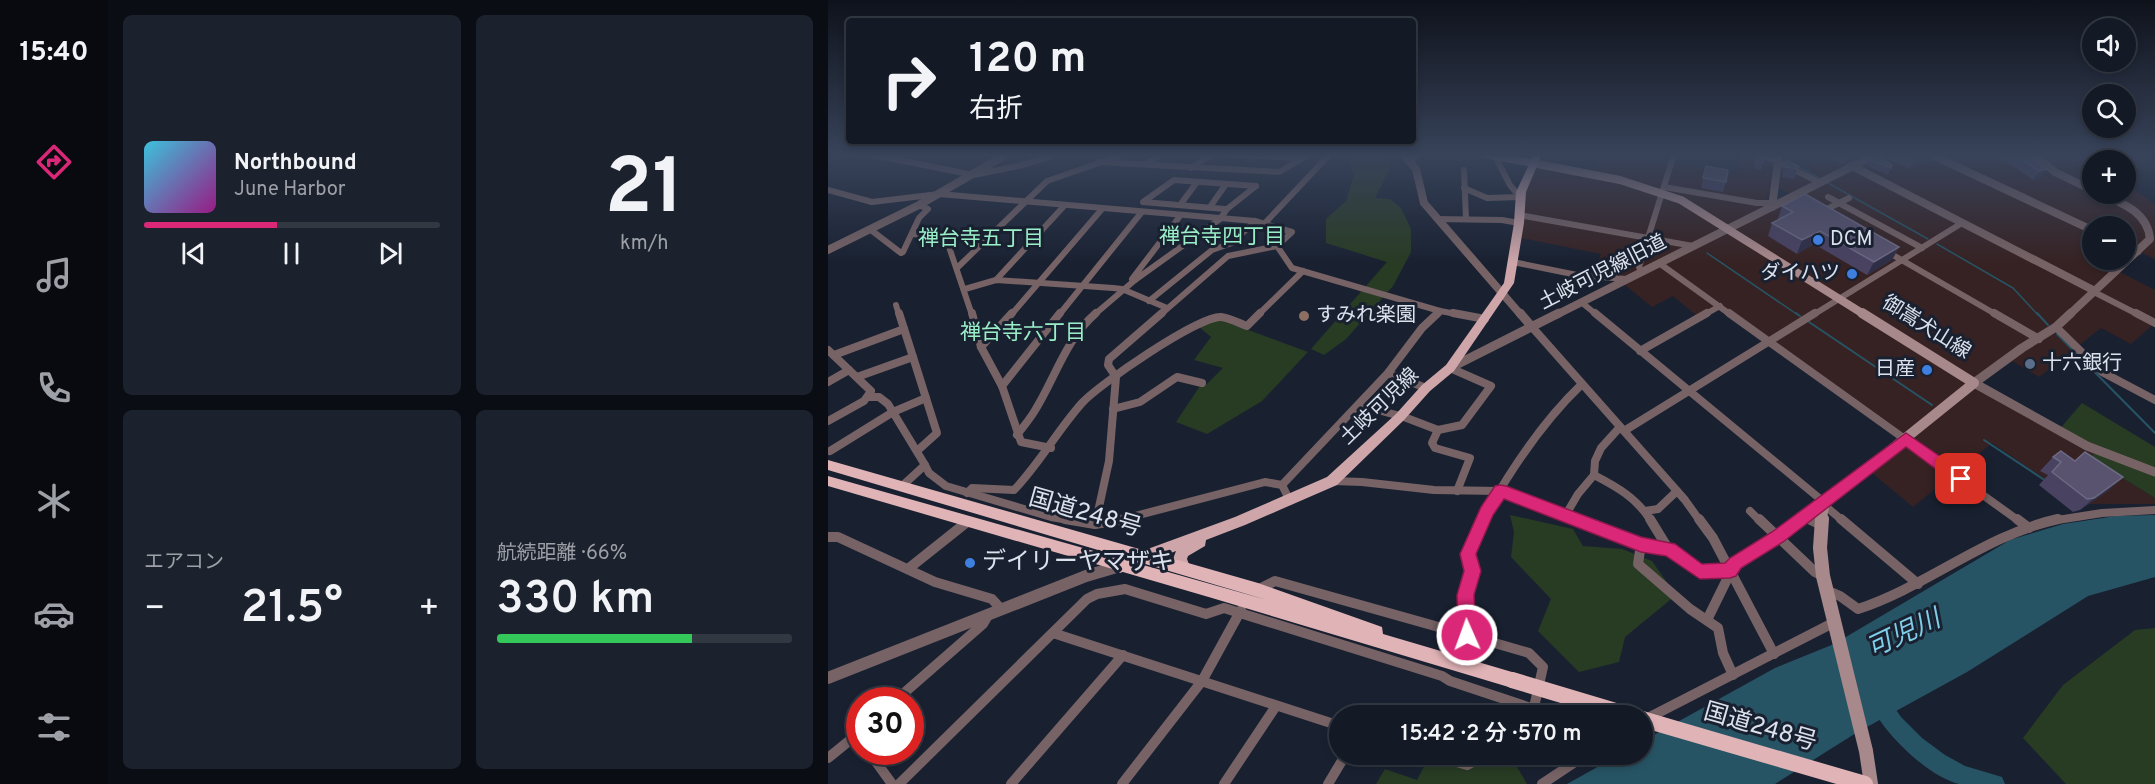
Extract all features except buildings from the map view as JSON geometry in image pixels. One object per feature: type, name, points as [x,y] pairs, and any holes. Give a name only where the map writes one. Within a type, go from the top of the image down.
[{"type":"highway","name":"国道248号","points":[[829,458],[901,487],[1258,590],[1461,665]]},
{"type":"highway","name":"国道248号","points":[[828,481],[1120,566],[1243,607],[1461,665],[1595,705]]},
{"type":"highway","name":"国道248号","points":[[1653,723],[1865,784]]},
{"type":"main road","name":"土岐可児線","points":[[1120,566],[1290,501],[1332,481],[1400,417],[1426,388],[1450,369],[1502,294],[1509,282],[1513,262],[1523,191]]},
{"type":"main road","name":"御嵩犬山線","points":[[1664,191],[1729,228],[1974,383],[1906,439],[1875,460],[1824,504]]},
{"type":"main road","points":[[1824,504],[1819,524],[1819,552],[1823,576],[1866,751],[1871,784]]},
{"type":"main road","points":[[1183,567],[1180,559],[1183,552],[1228,531],[1240,521]]},
{"type":"street","points":[[828,250],[945,191]]},
{"type":"street","points":[[958,267],[1037,191]]},
{"type":"street","points":[[1159,191],[1143,202],[1225,209]]},
{"type":"street","points":[[1180,205],[1191,191]]},
{"type":"street","points":[[1210,207],[1221,191]]},
{"type":"street","points":[[1017,435],[1034,412],[1068,346],[1082,325],[1122,289],[1220,219],[1225,209],[1253,191]]},
{"type":"street","points":[[1265,223],[1296,191]]},
{"type":"street","points":[[1421,191],[1424,203],[1437,219],[1677,491],[1713,538],[1774,654]]},
{"type":"street","points":[[1464,191],[1466,219]]},
{"type":"street","points":[[1470,191],[1487,198],[1520,197]]},
{"type":"street","points":[[1515,191],[1520,197]]},
{"type":"street","points":[[1641,272],[1639,267],[1663,191]]},
{"type":"street","points":[[1667,191],[1772,205],[1774,191]]},
{"type":"street","points":[[1777,191],[1792,198]]},
{"type":"street","name":"土岐可児線旧道","points":[[1450,369],[1805,191]]},
{"type":"street","points":[[1899,191],[2155,323]]},
{"type":"street","points":[[2008,191],[2082,225]]},
{"type":"street","points":[[829,192],[872,202],[939,194],[1255,221],[1292,232],[1277,246],[1228,256],[1109,359],[1108,365],[1116,377],[1109,461],[1100,511],[1095,524]]},
{"type":"street","points":[[1828,197],[1922,248]]},
{"type":"street","points":[[1820,213],[1849,198]]},
{"type":"street","points":[[2120,204],[2135,212],[2150,226],[2150,239],[2056,327],[1974,383],[2087,447],[2155,472]]},
{"type":"street","points":[[871,230],[901,254],[919,218],[928,209],[919,205]]},
{"type":"street","points":[[996,280],[1064,206]]},
{"type":"street","points":[[981,347],[1040,284],[1102,209]]},
{"type":"street","points":[[1812,209],[1830,219]]},
{"type":"street","points":[[1002,386],[1142,213]]},
{"type":"street","points":[[1135,280],[1132,279],[1180,216]]},
{"type":"street","points":[[1437,219],[1519,219],[1692,246]]},
{"type":"street","points":[[1149,301],[1212,250],[1232,243],[1255,221]]},
{"type":"street","points":[[1565,516],[1594,475],[1593,470],[1601,447],[1622,429],[1962,223]]},
{"type":"street","points":[[913,234],[946,238],[958,267],[981,347],[1002,386],[1017,435],[1021,442],[1051,448]]},
{"type":"street","points":[[1277,246],[1292,268],[1440,311],[1485,319]]},
{"type":"street","points":[[1881,248],[2038,339]]},
{"type":"street","points":[[1513,262],[1577,275],[1626,279]]},
{"type":"street","points":[[1659,263],[2029,528]]},
{"type":"street","points":[[967,493],[972,488],[1014,490],[1051,448],[1094,391],[1172,338],[1216,318],[1220,317],[1247,326],[1303,271]]},
{"type":"street","points":[[965,289],[996,280],[1122,289],[1167,308]]},
{"type":"street","points":[[1581,302],[1918,585]]},
{"type":"street","points":[[896,305],[937,432],[916,451]]},
{"type":"street","points":[[1640,351],[1720,306]]},
{"type":"street","points":[[1282,485],[1359,405],[1388,373],[1422,328],[1440,311]]},
{"type":"street","points":[[2056,327],[2102,372],[2155,400]]},
{"type":"street","points":[[828,422],[868,397],[871,391],[831,352],[904,329]]},
{"type":"street","points":[[857,377],[913,357]]},
{"type":"street","points":[[1359,405],[1438,430],[1462,425],[1491,386],[1450,369]]},
{"type":"street","points":[[828,382],[849,370]]},
{"type":"street","points":[[1388,373],[1426,388]]},
{"type":"street","points":[[1113,410],[1140,402],[1177,377],[1202,383]]},
{"type":"street","points":[[1467,635],[1466,595],[1473,571],[1468,554],[1487,512],[1553,414],[1582,384]]},
{"type":"street","points":[[868,397],[879,397],[893,412],[937,481],[967,493],[1051,518],[1095,524],[1127,519],[1254,484],[1274,482],[1282,485],[1290,501]]},
{"type":"street","points":[[829,458],[893,412],[926,398]]},
{"type":"street","points":[[1438,430],[1431,443],[1435,447],[1470,458],[1457,491]]},
{"type":"street","points":[[901,487],[925,465]]},
{"type":"street","points":[[1594,475],[1632,497],[1645,511],[1669,550],[1700,572],[1730,571]]},
{"type":"street","points":[[1332,481],[1354,480],[1457,491],[1500,491],[1641,544],[1669,550]]},
{"type":"street","points":[[1645,511],[1658,509],[1677,491]]},
{"type":"street","points":[[1707,620],[1735,563],[1778,537],[1824,504]]},
{"type":"street","points":[[1826,590],[1840,596],[1858,609],[1918,585],[1987,546],[2029,528],[2092,514],[2155,510]]},
{"type":"street","points":[[1750,511],[1823,576]]},
{"type":"street","points":[[1804,517],[1819,524]]},
{"type":"street","points":[[908,569],[967,522]]},
{"type":"street","points":[[828,537],[838,537],[935,582],[992,599],[995,611]]},
{"type":"street","points":[[1641,544],[1638,564],[1720,633],[1723,653],[1733,675]]},
{"type":"street","points":[[828,678],[1086,576],[1120,566]]},
{"type":"street","points":[[1258,590],[1275,581],[1528,653],[1543,667],[1534,705]]},
{"type":"street","points":[[899,784],[1087,599],[1097,594],[1125,589],[1206,614],[1224,608],[1243,607],[1442,676],[1513,705]]},
{"type":"street","points":[[1122,784],[1203,681],[1243,607]]},
{"type":"street","points":[[911,687],[995,611]]},
{"type":"street","points":[[1653,715],[1829,625],[1834,625]]},
{"type":"street","points":[[1053,633],[1329,723]]},
{"type":"street","points":[[1011,784],[1123,655]]},
{"type":"street","points":[[1224,784],[1276,706]]},
{"type":"street","points":[[828,758],[846,744]]},
{"type":"street","points":[[878,765],[892,784]]},
{"type":"street","points":[[1328,784],[1339,765]]},
{"type":"street","points":[[1542,784],[1570,765]]},
{"type":"shaded area","points":[[1524,191],[1770,191],[1765,206],[1713,237],[1798,199],[1784,191],[2082,191],[2082,204],[2136,204],[2136,191],[2155,204],[2155,259],[2138,251],[2136,253],[2136,216],[2082,216],[2082,270],[2116,270],[2155,290],[2155,323],[2131,344],[2101,328],[2039,377],[2007,358],[1974,383],[2097,450],[2090,458],[2155,498],[2155,504],[2082,504],[1992,443],[1913,507],[1866,468],[1905,439],[1719,305],[1697,316],[1673,296],[1652,307],[1621,282],[1625,280],[1592,276],[1601,254],[1516,237],[1519,205]]},
{"type":"green space","points":[[1349,191],[1379,191],[1375,198],[1390,199],[1401,208],[1411,229],[1411,252],[1393,286],[1346,339],[1324,355],[1311,349],[1387,262],[1326,243],[1326,219],[1346,201]]},
{"type":"green space","points":[[1216,318],[1308,352],[1262,401],[1207,434],[1176,422],[1200,386],[1207,384],[1223,368],[1194,360],[1211,337],[1198,326]]},
{"type":"green space","points":[[2082,403],[2155,447],[2155,498],[2090,458],[2096,451],[2058,431]]},
{"type":"green space","points":[[1510,515],[1573,529],[1583,546],[1622,549],[1652,561],[1676,595],[1625,637],[1619,662],[1579,672],[1538,631],[1551,599],[1511,557],[1514,532]]},
{"type":"green space","points":[[2155,628],[2155,784],[2066,784],[2023,738],[2063,685],[2135,630]]},
{"type":"green space","points":[[1425,765],[1516,765],[1527,784],[1376,784],[1385,769],[1417,780]]},
{"type":"water","name":"可児川","points":[[2155,515],[2155,577],[2088,596],[1967,672],[1856,733],[1775,784],[1567,784],[1601,765],[1653,765],[1653,735],[1775,668],[1834,644],[2010,540],[2063,524],[2116,516]]},
{"type":"waterway","points":[[1842,191],[1928,239]]},
{"type":"waterway","points":[[1937,244],[2013,288],[2038,315]]},
{"type":"waterway","points":[[1707,253],[1798,315]]},
{"type":"waterway","points":[[1796,313],[1800,316]]},
{"type":"waterway","points":[[2037,313],[2048,325]]},
{"type":"waterway","points":[[1809,322],[1932,405]]},
{"type":"waterway","points":[[2057,334],[2155,433]]},
{"type":"waterway","points":[[1984,440],[2046,481]]},
{"type":"waterway","points":[[1878,701],[1894,723],[1926,754],[1962,775],[1995,784]]},
{"type":"place","name":"DCM","points":[[1818,240]]},
{"type":"place","name":"ダイハツ","points":[[1852,274]]},
{"type":"place","name":"すみれ楽園","points":[[1304,316]]},
{"type":"place","name":"十六銀行","points":[[2030,364]]},
{"type":"place","name":"日産","points":[[1927,370]]},
{"type":"place","name":"デイリーヤマザキ","points":[[970,563]]},
{"type":"district","name":"禅台寺四丁目","points":[[1222,237]]},
{"type":"district","name":"禅台寺五丁目","points":[[981,239]]},
{"type":"district","name":"禅台寺六丁目","points":[[1023,333]]},
{"type":"route","points":[[1467,635],[1466,595],[1473,571],[1468,554],[1476,532],[1500,491],[1641,544],[1669,550],[1700,572],[1730,571],[1735,563],[1778,537],[1825,503],[1875,460],[1906,439],[1961,479]]}]
